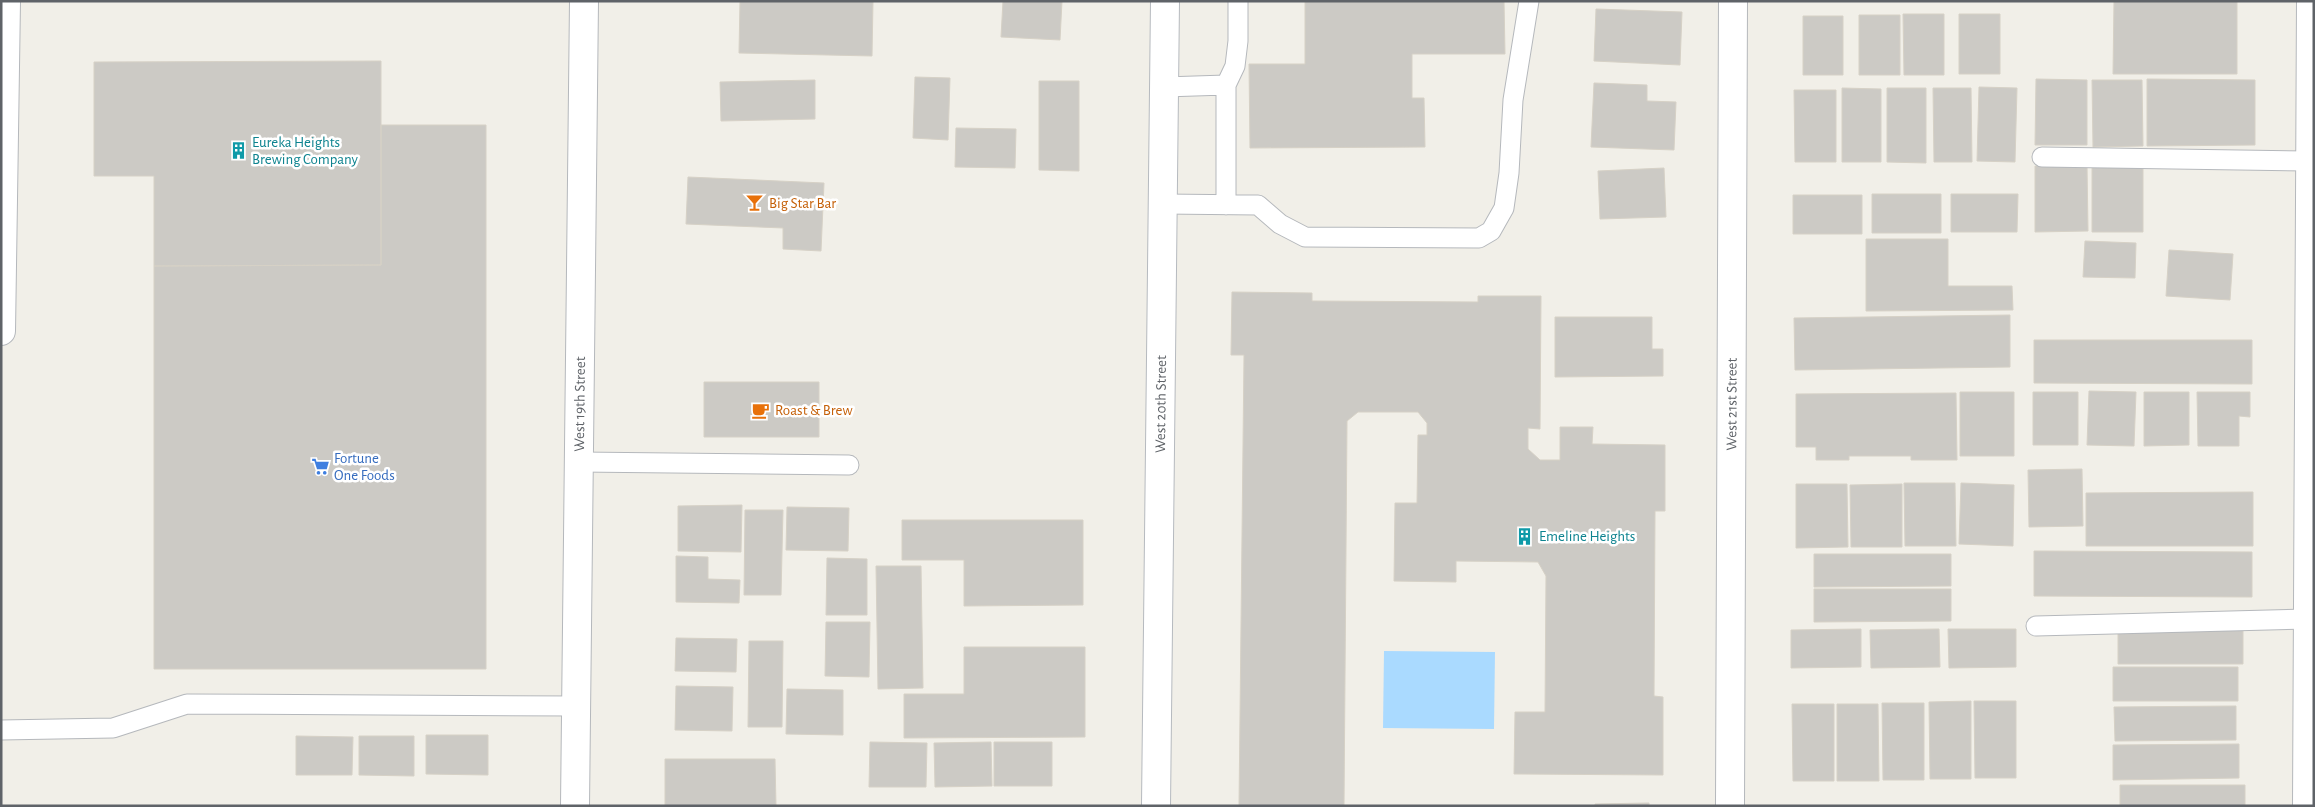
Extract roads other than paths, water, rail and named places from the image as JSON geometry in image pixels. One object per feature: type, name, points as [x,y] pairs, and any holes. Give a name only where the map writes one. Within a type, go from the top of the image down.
[{"type":"street","points":[[1,331],[6,1]]},
{"type":"street","name":"West 19th Street","points":[[575,806],[584,1]]},
{"type":"street","name":"West 20th Street","points":[[1156,806],[1165,1]]},
{"type":"street","name":"West 21st Street","points":[[1730,806],[1733,1]]},
{"type":"street","points":[[2307,806],[2312,383],[2311,1]]},
{"type":"lane","points":[[1226,205],[1226,85],[1235,66],[1238,41],[1238,1]]},
{"type":"lane","points":[[1164,204],[1258,205],[1280,224],[1305,237],[1478,238],[1491,231],[1504,208],[1509,173],[1513,100],[1529,1]]},
{"type":"lane","points":[[1164,87],[1226,85]]},
{"type":"lane","points":[[2042,157],[2310,161]]},
{"type":"lane","points":[[579,462],[849,465]]},
{"type":"lane","points":[[2036,626],[2310,607]]},
{"type":"lane","points":[[1,730],[113,728],[187,704],[576,706]]},
{"type":"water","points":[[1384,651],[1495,652],[1494,729],[1383,728]]},
{"type":"place","name":"Eureka Heights Brewing Company","points":[[238,151]]},
{"type":"place","name":"Big Star Bar","points":[[755,203]]},
{"type":"place","name":"Roast & Brew","points":[[761,410]]},
{"type":"place","name":"Fortune One Foods","points":[[320,467]]},
{"type":"place","name":"Emeline Heights","points":[[1525,536]]}]
